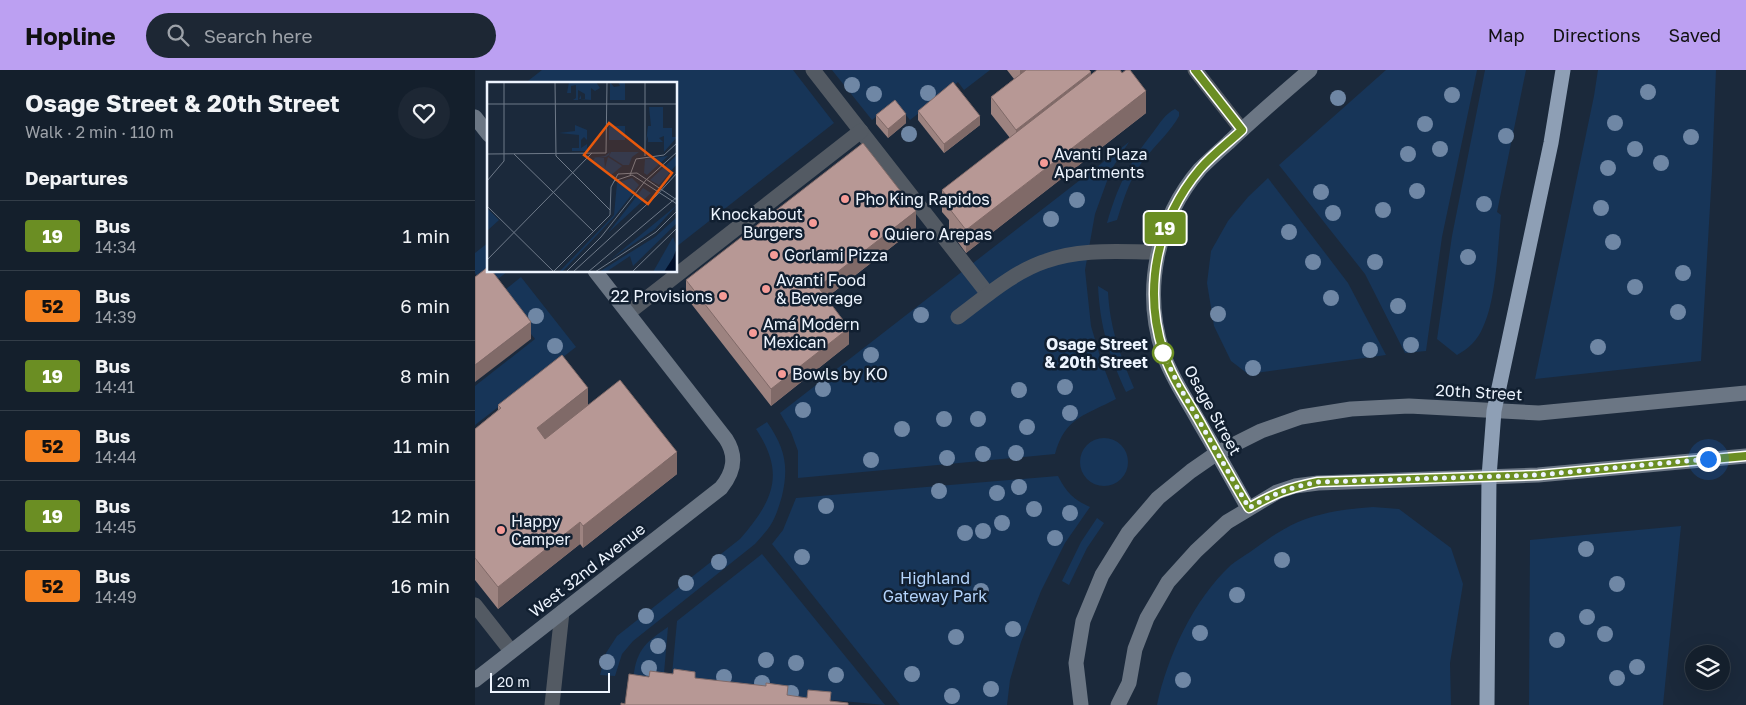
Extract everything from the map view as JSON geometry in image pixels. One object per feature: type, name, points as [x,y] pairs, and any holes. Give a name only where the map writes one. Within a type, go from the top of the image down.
[{"type":"highway","points":[[1487,705],[1489,477],[1494,411],[1551,143],[1563,70]]},
{"type":"main road","points":[[1242,130],[1310,70]]},
{"type":"main road","points":[[475,117],[487,132]]},
{"type":"main road","name":"Osage Street","points":[[1242,130],[1201,169],[1180,196],[1157,252],[1153,286],[1157,329],[1163,353],[1178,384],[1249,508]]},
{"type":"main road","points":[[596,272],[628,313]]},
{"type":"main road","name":"West 32nd Avenue","points":[[475,680],[721,488],[729,478],[733,467],[733,455],[729,443],[628,313]]},
{"type":"main road","name":"20th Street","points":[[1081,705],[1076,663],[1083,622],[1102,575],[1128,533],[1158,498],[1191,471],[1217,453],[1261,431],[1301,417],[1335,412],[1409,406],[1539,413],[1746,393]]},
{"type":"main road","points":[[1118,705],[1129,683],[1135,649],[1147,618],[1168,582],[1227,522],[1277,492],[1295,486],[1318,482],[1538,475],[1746,456]]},
{"type":"street","points":[[813,70],[988,294]]},
{"type":"street","points":[[1195,70],[1242,130]]},
{"type":"street","points":[[628,313],[861,131]]},
{"type":"street","points":[[958,317],[988,294],[1022,272],[1046,260],[1078,254],[1157,252]]},
{"type":"street","points":[[475,605],[511,651]]},
{"type":"street","points":[[551,705],[562,612]]},
{"type":"green space","points":[[542,70],[793,70],[834,123],[677,246],[677,82],[527,82]]},
{"type":"green space","points":[[832,70],[990,70],[964,90],[958,82],[910,120],[895,101],[872,120]]},
{"type":"green space","points":[[1386,70],[1477,70],[1442,237],[1426,351],[1405,353],[1365,274],[1279,165]]},
{"type":"green space","points":[[1485,70],[1526,70],[1497,212],[1501,215],[1496,273],[1491,303],[1481,332],[1469,347],[1457,355],[1437,339],[1452,236]]},
{"type":"green space","points":[[1598,70],[1716,70],[1701,361],[1535,379],[1594,96]]},
{"type":"green space","points":[[1175,109],[1179,112],[1179,116],[1141,163],[1122,203],[1117,220],[1107,223],[1115,197],[1131,164],[1163,119]]},
{"type":"green space","points":[[1129,142],[1111,170],[1095,214],[1085,270],[1091,326],[1102,363],[1116,399],[1086,414],[1071,425],[1059,442],[1055,454],[798,478],[798,451],[791,432],[780,413]]},
{"type":"green space","points":[[1268,178],[1348,283],[1386,355],[1248,374],[1231,361],[1214,326],[1207,283],[1211,251],[1228,221],[1248,197]]},
{"type":"green space","points":[[487,244],[487,272],[507,272],[498,279],[506,289],[521,277],[576,347],[475,425],[475,386],[535,339],[488,279],[482,283],[475,273],[475,253]]},
{"type":"green space","points":[[1098,286],[1108,292],[1111,318],[1117,341],[1134,388],[1126,392],[1106,340]]},
{"type":"green space","points":[[767,422],[782,449],[785,466],[782,496],[770,526],[755,544],[633,641],[622,654],[615,676],[600,675],[606,653],[617,636],[740,539],[761,512],[772,487],[773,474],[771,460],[756,429]]},
{"type":"green space","points":[[1099,438],[1109,438],[1121,445],[1128,457],[1128,467],[1121,479],[1109,486],[1099,486],[1091,482],[1084,475],[1080,467],[1080,457],[1084,449],[1091,442]]},
{"type":"green space","name":"Highland Gateway Park","points":[[1058,476],[1071,495],[1090,507],[1065,543],[1041,591],[1021,642],[1010,680],[1007,705],[900,705],[772,544],[783,530],[796,498]]},
{"type":"green space","points":[[1373,507],[1399,509],[1451,548],[1463,584],[1450,663],[1451,705],[1157,705],[1168,668],[1184,630],[1205,594],[1231,565],[1273,536],[1298,522],[1335,512]]},
{"type":"green space","points":[[1097,518],[1104,523],[1087,548],[1069,585],[1062,581],[1081,542]]},
{"type":"green space","points":[[1681,526],[1663,705],[1529,705],[1530,540]]},
{"type":"green space","points":[[762,554],[885,705],[671,685],[677,621]]},
{"type":"green space","points":[[668,627],[663,685],[633,682],[636,663],[642,649]]},
{"type":"building","points":[[1026,70],[1089,70],[1091,72],[1016,130],[991,97]]},
{"type":"building","points":[[1097,70],[1120,70],[1122,73],[1130,70],[1146,91],[966,230],[949,208],[953,204],[942,190]]},
{"type":"building","points":[[953,82],[980,116],[944,144],[918,111]]},
{"type":"building","points":[[895,100],[906,114],[888,129],[876,115]]},
{"type":"building","name":"Avanti Food & Beverage","points":[[863,143],[916,211],[818,287],[849,328],[771,389],[686,280]]},
{"type":"building","points":[[487,268],[487,272],[493,272],[531,322],[475,365],[475,277]]},
{"type":"building","points":[[562,355],[588,388],[537,428],[545,439],[620,380],[677,452],[583,526],[580,522],[498,587],[475,558],[475,429],[501,408],[498,405]]},
{"type":"building","points":[[674,669],[695,672],[695,678],[766,686],[766,683],[788,686],[787,695],[807,698],[808,690],[831,692],[830,701],[848,703],[848,705],[621,705],[621,703],[625,704],[629,674],[649,677],[650,671],[673,674]]},
{"type":"bus line","name":"19","points":[[1195,70],[1242,130],[1201,169],[1180,196],[1173,210],[1157,252],[1153,286],[1154,308],[1163,353],[1170,369],[1249,508],[1277,492],[1295,486],[1318,482],[1538,475],[1746,456]]},
{"type":"place","name":"Avanti Plaza Apartments","points":[[1044,163]]},
{"type":"place","name":"Pho King Rapidos","points":[[845,199]]},
{"type":"place","name":"Knockabout Burgers","points":[[813,223]]},
{"type":"place","name":"Quiero Arepas","points":[[874,234]]},
{"type":"place","name":"Gorlami Pizza","points":[[774,255]]},
{"type":"place","name":"Avanti Food & Beverage","points":[[766,289]]},
{"type":"place","name":"22 Provisions","points":[[723,296]]},
{"type":"place","name":"Amá Modern Mexican","points":[[753,333]]},
{"type":"place","name":"Osage Street & 20th Street","points":[[1163,353]]},
{"type":"place","name":"Bowls by KO","points":[[782,374]]},
{"type":"place","name":"Happy Camper","points":[[501,530]]},
{"type":"route","points":[[1163,353],[1178,384],[1249,508],[1277,492],[1295,486],[1318,482],[1538,475],[1708,459]]}]
